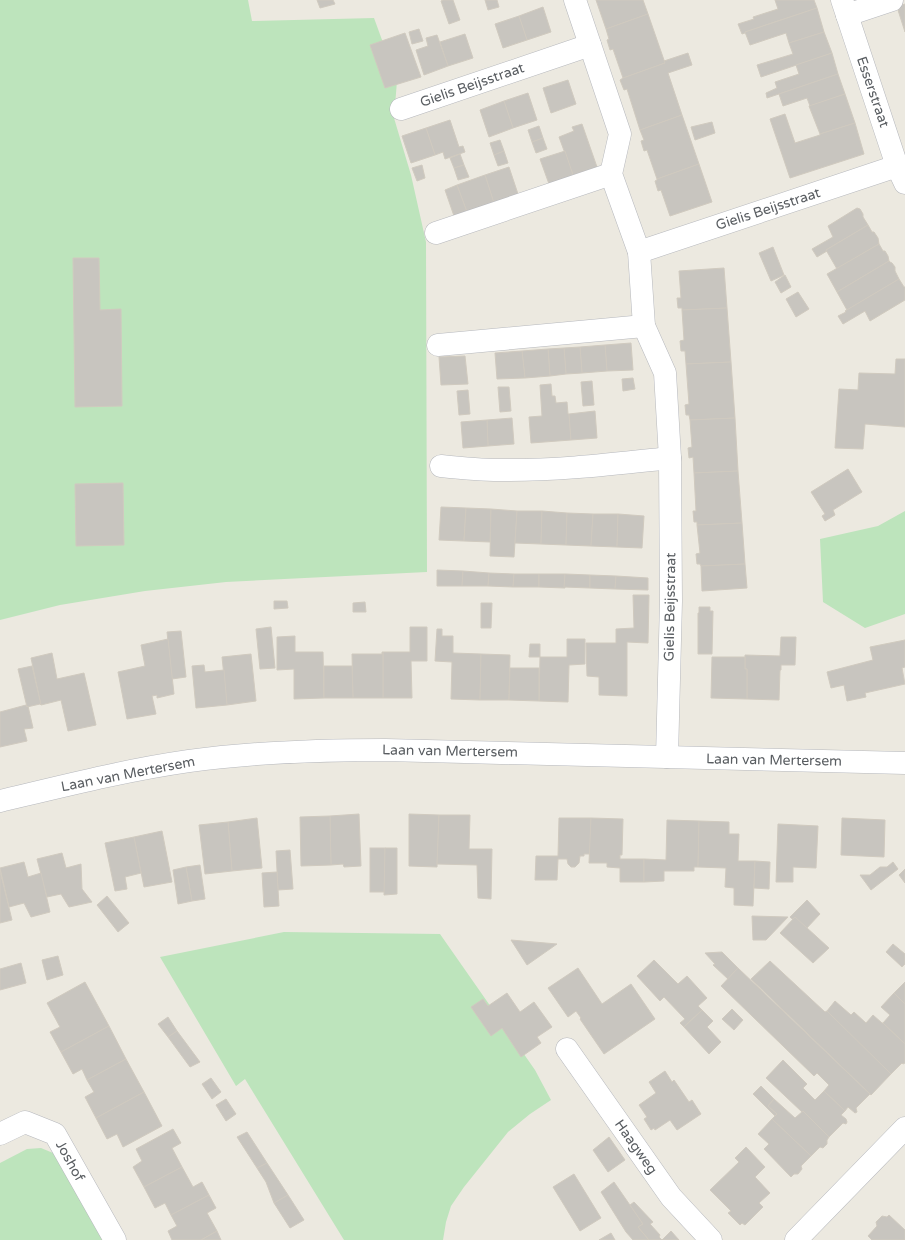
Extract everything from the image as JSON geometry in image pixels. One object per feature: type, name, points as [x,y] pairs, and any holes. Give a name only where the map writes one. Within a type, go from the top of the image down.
[{"type":"street","points":[[436,234],[611,174],[620,134],[575,0]]},
{"type":"street","points":[[844,7],[892,0]]},
{"type":"street","name":"Esserstraat","points":[[844,7],[901,175]]},
{"type":"street","name":"Gielis Beijsstraat","points":[[401,109],[590,44]]},
{"type":"street","name":"Gielis Beijsstraat","points":[[611,174],[639,252],[644,326],[665,373],[670,458],[671,601],[667,757]]},
{"type":"street","name":"Gielis Beijsstraat","points":[[639,252],[901,175]]},
{"type":"street","points":[[438,345],[644,326]]},
{"type":"street","points":[[441,466],[499,470],[555,469],[670,458]]},
{"type":"street","name":"Laan van Mertersem","points":[[0,801],[93,779],[169,764],[232,756],[289,752],[385,750],[905,763]]},
{"type":"street","name":"Haagweg","points":[[567,1048],[671,1197],[711,1240]]},
{"type":"street","name":"Joshof","points":[[0,1134],[25,1122],[55,1134],[115,1240]]},
{"type":"street","points":[[796,1240],[905,1128]]},
{"type":"green space","points":[[0,0],[248,0],[252,21],[374,18],[397,81],[394,118],[411,175],[426,242],[427,572],[226,582],[145,591],[60,605],[0,620]]},
{"type":"green space","points":[[905,511],[905,614],[865,628],[823,602],[820,539],[878,526]]},
{"type":"green space","points":[[284,932],[440,934],[535,1070],[551,1100],[530,1114],[508,1132],[464,1187],[451,1206],[446,1222],[443,1240],[344,1240],[245,1079],[236,1086],[160,957]]},
{"type":"green space","points":[[41,1148],[53,1153],[103,1240],[0,1240],[0,1163],[27,1149]]},
{"type":"building","points":[[317,0],[333,0],[335,4],[320,8]]},
{"type":"building","points":[[453,0],[460,20],[449,24],[441,1]]},
{"type":"building","points":[[485,0],[497,0],[499,7],[488,10]]},
{"type":"building","points":[[596,0],[643,0],[648,14],[606,29]]},
{"type":"building","points":[[775,0],[814,0],[817,8],[742,34],[738,24],[754,19],[753,17],[778,9]]},
{"type":"building","points":[[905,4],[905,32],[897,7]]},
{"type":"building","points":[[543,7],[551,32],[527,40],[519,16]]},
{"type":"building","points":[[817,8],[824,32],[789,43],[786,33],[750,45],[745,32]]},
{"type":"building","points":[[648,14],[665,63],[623,78],[613,49],[610,50],[606,29]]},
{"type":"building","points":[[519,16],[527,40],[503,48],[495,24]]},
{"type":"building","points":[[419,29],[423,41],[412,44],[409,32]]},
{"type":"building","points":[[824,32],[832,53],[761,77],[757,65],[793,54],[789,43]]},
{"type":"building","points":[[405,33],[421,77],[385,88],[370,45]]},
{"type":"building","points":[[465,34],[473,58],[448,66],[440,42]]},
{"type":"building","points":[[437,35],[448,66],[424,75],[416,50],[428,46],[426,38]]},
{"type":"building","points":[[688,53],[692,65],[668,73],[682,115],[640,130],[627,89],[624,90],[620,80],[665,63],[664,61]]},
{"type":"building","points":[[832,53],[838,74],[767,98],[766,93],[777,88],[775,82],[799,74],[796,65]]},
{"type":"building","points":[[838,74],[845,94],[810,106],[807,98],[783,106],[779,94]]},
{"type":"building","points":[[568,80],[576,104],[551,113],[543,88]]},
{"type":"building","points":[[528,93],[537,120],[513,128],[504,101]]},
{"type":"building","points":[[845,94],[855,123],[820,134],[809,106]]},
{"type":"building","points":[[504,101],[513,128],[489,137],[480,110]]},
{"type":"building","points":[[785,114],[795,143],[855,123],[864,154],[790,178],[770,119]]},
{"type":"building","points":[[682,115],[699,164],[657,179],[647,150],[644,151],[641,141],[644,140],[640,130]]},
{"type":"building","points":[[450,120],[459,147],[463,146],[465,152],[445,159],[443,152],[435,155],[426,128]]},
{"type":"building","points":[[712,122],[715,133],[695,140],[691,127]]},
{"type":"building","points":[[582,124],[597,167],[573,175],[559,137],[574,131],[572,127]]},
{"type":"building","points":[[539,126],[543,138],[532,142],[528,130]]},
{"type":"building","points":[[426,128],[435,155],[411,163],[402,136]]},
{"type":"building","points":[[543,138],[547,149],[536,153],[532,142]]},
{"type":"building","points":[[500,140],[504,151],[494,155],[490,143]]},
{"type":"building","points":[[504,151],[508,163],[498,166],[494,155]]},
{"type":"building","points":[[565,151],[573,175],[549,184],[540,159]]},
{"type":"building","points":[[460,154],[464,165],[454,168],[450,158]]},
{"type":"building","points":[[699,164],[712,202],[670,216],[661,190],[658,191],[655,181]]},
{"type":"building","points":[[422,165],[425,178],[417,181],[412,168]]},
{"type":"building","points":[[464,165],[469,177],[458,180],[454,168]]},
{"type":"building","points":[[509,167],[518,194],[494,203],[485,175]]},
{"type":"building","points":[[485,175],[494,203],[467,212],[457,185]]},
{"type":"building","points":[[457,185],[467,212],[454,216],[445,190]]},
{"type":"building","points":[[857,208],[860,209],[868,225],[817,257],[812,249],[833,237],[828,226]]},
{"type":"building","points":[[868,225],[878,238],[879,244],[837,269],[826,250]]},
{"type":"building","points":[[879,244],[888,256],[889,261],[837,292],[827,274]]},
{"type":"building","points":[[773,247],[784,275],[771,281],[759,253]]},
{"type":"building","points":[[73,258],[99,258],[100,310],[121,309],[122,406],[75,407]]},
{"type":"building","points":[[889,261],[895,267],[895,271],[899,279],[847,310],[837,292]]},
{"type":"building","points":[[724,268],[727,308],[682,310],[682,308],[678,308],[677,298],[681,298],[679,271]]},
{"type":"building","points":[[785,275],[791,287],[781,293],[775,282]]},
{"type":"building","points":[[899,279],[905,287],[905,300],[870,321],[865,311],[843,324],[838,316]]},
{"type":"building","points":[[798,292],[809,309],[796,317],[786,299]]},
{"type":"building","points":[[727,308],[731,362],[686,364],[685,351],[681,351],[680,341],[684,340],[682,310]]},
{"type":"building","points":[[631,343],[633,370],[607,371],[605,345]]},
{"type":"building","points":[[605,345],[607,371],[582,373],[580,347]]},
{"type":"building","points":[[580,347],[582,373],[566,374],[564,348]]},
{"type":"building","points":[[564,348],[566,374],[550,376],[548,349]]},
{"type":"building","points":[[548,349],[550,376],[525,378],[522,351]]},
{"type":"building","points":[[522,351],[525,378],[497,379],[495,353]]},
{"type":"building","points":[[465,356],[468,384],[441,385],[439,357]]},
{"type":"building","points":[[896,359],[905,359],[905,427],[865,424],[863,449],[835,448],[839,389],[858,390],[859,373],[895,374]]},
{"type":"building","points":[[731,362],[735,418],[690,420],[689,415],[686,415],[685,405],[689,404],[686,364]]},
{"type":"building","points":[[633,378],[635,389],[623,391],[622,379]]},
{"type":"building","points":[[592,381],[594,405],[583,406],[581,382]]},
{"type":"building","points":[[551,384],[552,396],[555,396],[556,403],[567,402],[571,440],[531,443],[529,417],[542,416],[540,385]]},
{"type":"building","points":[[498,387],[509,387],[511,411],[500,412]]},
{"type":"building","points":[[468,390],[470,414],[459,415],[457,391]]},
{"type":"building","points":[[595,411],[597,438],[571,440],[569,414]]},
{"type":"building","points":[[512,418],[514,444],[488,446],[487,420]]},
{"type":"building","points":[[735,418],[738,471],[694,473],[693,457],[689,458],[688,448],[692,447],[690,420]]},
{"type":"building","points":[[487,420],[488,446],[463,448],[461,422]]},
{"type":"building","points":[[848,469],[862,492],[833,510],[835,515],[825,521],[822,516],[825,514],[811,492]]},
{"type":"building","points":[[738,471],[742,523],[697,525],[697,522],[694,522],[693,511],[696,511],[694,473]]},
{"type":"building","points":[[123,483],[124,545],[76,546],[75,484]]},
{"type":"building","points":[[441,507],[466,508],[464,541],[439,540]]},
{"type":"building","points":[[466,508],[491,509],[490,542],[464,541]]},
{"type":"building","points":[[491,509],[517,511],[514,557],[490,556]]},
{"type":"building","points":[[517,511],[542,511],[541,544],[515,543]]},
{"type":"building","points":[[542,511],[567,513],[566,545],[541,544]]},
{"type":"building","points":[[567,513],[593,514],[591,546],[566,545]]},
{"type":"building","points":[[593,514],[618,514],[617,547],[591,546]]},
{"type":"building","points":[[618,514],[644,516],[642,548],[617,547]]},
{"type":"building","points":[[742,523],[745,564],[701,566],[700,564],[697,564],[696,554],[700,553],[697,525]]},
{"type":"building","points":[[745,564],[747,588],[702,591],[701,566]]},
{"type":"building","points":[[437,570],[463,571],[462,586],[437,586]]},
{"type":"building","points":[[463,571],[489,573],[488,586],[462,586]]},
{"type":"building","points":[[489,573],[514,574],[513,587],[488,586]]},
{"type":"building","points":[[514,574],[539,574],[539,587],[513,587]]},
{"type":"building","points":[[539,574],[565,574],[565,588],[539,587]]},
{"type":"building","points":[[565,574],[590,575],[590,588],[564,587]]},
{"type":"building","points":[[590,575],[616,576],[615,589],[590,588]]},
{"type":"building","points":[[616,576],[648,578],[648,590],[615,589]]},
{"type":"building","points":[[633,595],[649,595],[648,643],[627,642],[627,696],[599,695],[599,677],[587,676],[586,643],[616,643],[616,629],[634,628]]},
{"type":"building","points":[[274,601],[287,601],[288,608],[274,609]]},
{"type":"building","points":[[365,602],[366,612],[353,612],[353,603]]},
{"type":"building","points":[[481,603],[492,603],[491,628],[481,628]]},
{"type":"building","points":[[699,607],[710,607],[710,611],[713,611],[712,654],[698,654]]},
{"type":"building","points":[[271,627],[275,668],[260,669],[256,629]]},
{"type":"building","points":[[410,627],[427,627],[427,661],[411,661],[412,698],[383,698],[383,652],[410,652]]},
{"type":"building","points":[[437,629],[442,629],[442,636],[453,636],[453,653],[481,654],[480,700],[451,699],[452,662],[435,661]]},
{"type":"building","points":[[181,631],[186,677],[172,679],[167,632]]},
{"type":"building","points":[[295,636],[295,652],[323,652],[324,698],[294,699],[294,669],[277,670],[277,637]]},
{"type":"building","points":[[781,637],[796,637],[795,665],[781,665],[779,700],[747,699],[747,669],[745,669],[745,655],[780,656]]},
{"type":"building","points":[[168,639],[174,694],[157,698],[157,695],[152,696],[156,714],[127,719],[118,672],[145,666],[141,645]]},
{"type":"building","points":[[567,639],[585,639],[585,664],[569,665],[568,702],[539,701],[540,657],[567,657]]},
{"type":"building","points":[[905,640],[905,667],[902,668],[905,684],[865,693],[866,697],[847,701],[844,685],[831,688],[827,672],[873,660],[870,647]]},
{"type":"building","points":[[530,644],[540,644],[540,657],[529,657]]},
{"type":"building","points":[[382,652],[383,698],[353,698],[352,654],[382,654]]},
{"type":"building","points":[[52,653],[57,679],[84,673],[96,725],[68,731],[61,700],[41,705],[31,658]]},
{"type":"building","points":[[251,654],[256,701],[227,705],[222,657]]},
{"type":"building","points":[[481,654],[510,655],[509,700],[480,700]]},
{"type":"building","points":[[712,657],[745,657],[745,669],[747,669],[747,699],[711,698]]},
{"type":"building","points":[[204,665],[205,672],[224,670],[227,705],[196,708],[192,666]]},
{"type":"building","points":[[32,666],[41,705],[27,707],[18,669]]},
{"type":"building","points":[[324,666],[352,666],[353,698],[324,698]]},
{"type":"building","points":[[510,668],[539,668],[539,701],[509,700]]},
{"type":"building","points":[[26,705],[27,707],[28,706],[33,728],[24,729],[27,741],[0,747],[0,712]]},
{"type":"building","points":[[359,814],[361,866],[344,867],[343,864],[331,865],[330,816]]},
{"type":"building","points":[[409,814],[439,815],[437,867],[409,866]]},
{"type":"building","points":[[439,815],[470,815],[469,849],[492,849],[491,899],[478,898],[477,865],[437,864]]},
{"type":"building","points":[[330,816],[331,865],[301,866],[300,817]]},
{"type":"building","points":[[257,818],[262,868],[232,871],[228,822]]},
{"type":"building","points":[[559,818],[591,818],[590,854],[580,856],[579,863],[575,867],[571,867],[568,864],[567,859],[558,859],[557,880],[535,880],[536,856],[558,856]]},
{"type":"building","points":[[591,818],[623,819],[622,855],[620,855],[620,859],[644,859],[644,882],[620,882],[620,868],[607,867],[607,863],[589,863]]},
{"type":"building","points":[[842,818],[885,820],[884,857],[841,855]]},
{"type":"building","points":[[667,820],[699,821],[698,867],[694,867],[694,871],[664,871],[664,881],[644,882],[644,859],[666,860]]},
{"type":"building","points":[[699,821],[729,822],[729,834],[739,834],[738,861],[755,861],[753,906],[734,905],[734,888],[725,887],[726,868],[698,867]]},
{"type":"building","points":[[228,822],[232,871],[205,874],[199,825]]},
{"type":"building","points":[[778,824],[818,826],[816,868],[793,867],[793,882],[776,882]]},
{"type":"building","points":[[162,831],[172,882],[144,887],[134,837]]},
{"type":"building","points":[[134,837],[141,873],[125,877],[127,889],[115,891],[105,843]]},
{"type":"building","points":[[370,848],[385,848],[385,892],[370,892]]},
{"type":"building","points":[[385,848],[397,848],[397,894],[384,895]]},
{"type":"building","points":[[290,850],[293,889],[278,890],[276,851]]},
{"type":"building","points":[[62,853],[66,868],[81,864],[82,889],[92,902],[69,907],[61,894],[47,897],[37,859]]},
{"type":"building","points":[[755,861],[770,862],[769,889],[754,888]]},
{"type":"building","points":[[24,862],[28,877],[41,873],[50,912],[31,917],[24,903],[9,907],[0,868]]},
{"type":"building","points":[[893,862],[898,869],[871,890],[860,875],[870,875],[880,867],[887,867]]},
{"type":"building","points":[[200,865],[205,899],[192,901],[186,867]]},
{"type":"building","points":[[186,867],[192,901],[178,904],[173,870]]},
{"type":"building","points":[[905,869],[905,883],[899,875]]},
{"type":"building","points":[[0,871],[12,920],[0,923]]},
{"type":"building","points":[[277,872],[279,906],[264,907],[262,873]]},
{"type":"building","points":[[107,896],[129,923],[118,932],[97,905]]},
{"type":"building","points":[[807,900],[820,914],[805,930],[790,917]]},
{"type":"building","points":[[752,916],[788,917],[766,940],[753,940]]},
{"type":"building","points":[[795,917],[829,948],[813,963],[780,933]]},
{"type":"building","points":[[511,940],[557,944],[527,965]]},
{"type":"building","points":[[893,944],[905,954],[905,964],[902,967],[886,952]]},
{"type":"building","points":[[722,952],[738,968],[728,979],[713,965],[715,964],[705,953]]},
{"type":"building","points":[[58,956],[63,975],[47,980],[42,960]]},
{"type":"building","points":[[654,960],[678,984],[687,976],[707,998],[698,1006],[702,1010],[684,1027],[680,1023],[685,1019],[664,997],[660,1001],[637,976]]},
{"type":"building","points":[[770,961],[825,1012],[827,1011],[891,1074],[871,1095],[751,979]]},
{"type":"building","points":[[21,963],[26,983],[0,990],[0,969]]},
{"type":"building","points":[[578,968],[602,1004],[631,984],[655,1019],[604,1054],[576,1011],[568,1017],[548,988]]},
{"type":"building","points":[[738,968],[870,1094],[856,1108],[857,1112],[855,1113],[848,1107],[845,1111],[824,1091],[829,1085],[817,1073],[814,1076],[721,986]]},
{"type":"building","points":[[85,982],[109,1026],[61,1052],[50,1032],[60,1027],[47,1003]]},
{"type":"building","points":[[905,982],[905,1004],[894,993]]},
{"type":"building","points":[[507,993],[520,1012],[534,1002],[552,1027],[537,1037],[541,1043],[521,1057],[502,1028],[491,1036],[471,1007],[483,999],[488,1006]]},
{"type":"building","points":[[894,993],[905,1004],[905,1044],[883,1023],[890,1015],[881,1007]]},
{"type":"building","points":[[835,1001],[851,1015],[854,1012],[866,1023],[873,1015],[883,1023],[905,1044],[905,1063],[902,1063],[891,1074],[827,1011]]},
{"type":"building","points":[[732,1009],[743,1020],[734,1030],[722,1019]]},
{"type":"building","points":[[702,1010],[713,1021],[707,1027],[721,1042],[709,1054],[684,1027]]},
{"type":"building","points":[[168,1017],[177,1031],[168,1037],[158,1024]]},
{"type":"building","points":[[109,1026],[126,1059],[87,1080],[82,1069],[73,1074],[61,1052]]},
{"type":"building","points":[[177,1031],[200,1062],[190,1067],[168,1037]]},
{"type":"building","points":[[126,1059],[144,1092],[96,1118],[85,1097],[94,1092],[87,1080]]},
{"type":"building","points":[[783,1060],[807,1084],[803,1088],[815,1100],[824,1091],[845,1111],[841,1115],[846,1119],[846,1124],[843,1123],[829,1137],[803,1111],[802,1112],[766,1078]]},
{"type":"building","points":[[665,1071],[672,1082],[674,1080],[689,1102],[692,1100],[701,1114],[677,1130],[670,1120],[655,1130],[654,1128],[651,1130],[644,1119],[647,1117],[639,1105],[656,1093],[649,1082]]},
{"type":"building","points":[[211,1078],[221,1092],[212,1099],[202,1084]]},
{"type":"building","points":[[761,1086],[774,1099],[768,1106],[777,1114],[775,1116],[753,1094]]},
{"type":"building","points":[[144,1092],[162,1126],[123,1147],[117,1134],[107,1139],[96,1118]]},
{"type":"building","points":[[226,1099],[236,1114],[226,1121],[216,1105]]},
{"type":"building","points":[[774,1099],[795,1118],[803,1111],[829,1137],[827,1144],[823,1148],[820,1147],[811,1156],[772,1119],[777,1114],[768,1106]]},
{"type":"building","points":[[772,1119],[811,1156],[801,1166],[802,1169],[798,1174],[794,1174],[791,1177],[764,1149],[769,1144],[758,1134]]},
{"type":"building","points":[[173,1129],[181,1143],[172,1148],[182,1167],[144,1187],[133,1167],[142,1161],[136,1149]]},
{"type":"building","points":[[247,1132],[267,1163],[257,1168],[237,1137]]},
{"type":"building","points":[[609,1137],[625,1160],[608,1172],[593,1150]]},
{"type":"building","points":[[746,1147],[765,1167],[755,1177],[770,1193],[759,1203],[763,1207],[745,1225],[742,1223],[740,1225],[728,1213],[731,1211],[710,1190],[739,1162],[735,1158]]},
{"type":"building","points":[[267,1163],[288,1195],[274,1203],[266,1182],[257,1168]]},
{"type":"building","points":[[182,1167],[193,1187],[202,1182],[209,1195],[171,1215],[165,1203],[155,1208],[144,1187]]},
{"type":"building","points":[[574,1174],[601,1218],[580,1231],[553,1187]]},
{"type":"building","points":[[614,1182],[643,1224],[638,1227],[649,1240],[633,1240],[626,1232],[601,1192]]},
{"type":"building","points":[[209,1195],[216,1208],[207,1213],[217,1231],[201,1240],[172,1240],[168,1231],[177,1226],[171,1215]]},
{"type":"building","points":[[288,1195],[304,1220],[290,1228],[274,1203]]},
{"type":"building","points":[[634,1202],[653,1222],[650,1224],[660,1235],[659,1237],[662,1240],[649,1240],[638,1227],[643,1224],[630,1205]]},
{"type":"building","points":[[889,1215],[905,1230],[905,1240],[872,1240],[868,1236],[877,1226],[876,1222],[882,1216],[887,1217]]},
{"type":"building","points":[[217,1231],[221,1240],[201,1240]]},
{"type":"building","points":[[671,1231],[679,1240],[662,1240]]},
{"type":"building","points":[[611,1233],[615,1240],[599,1240]]}]
